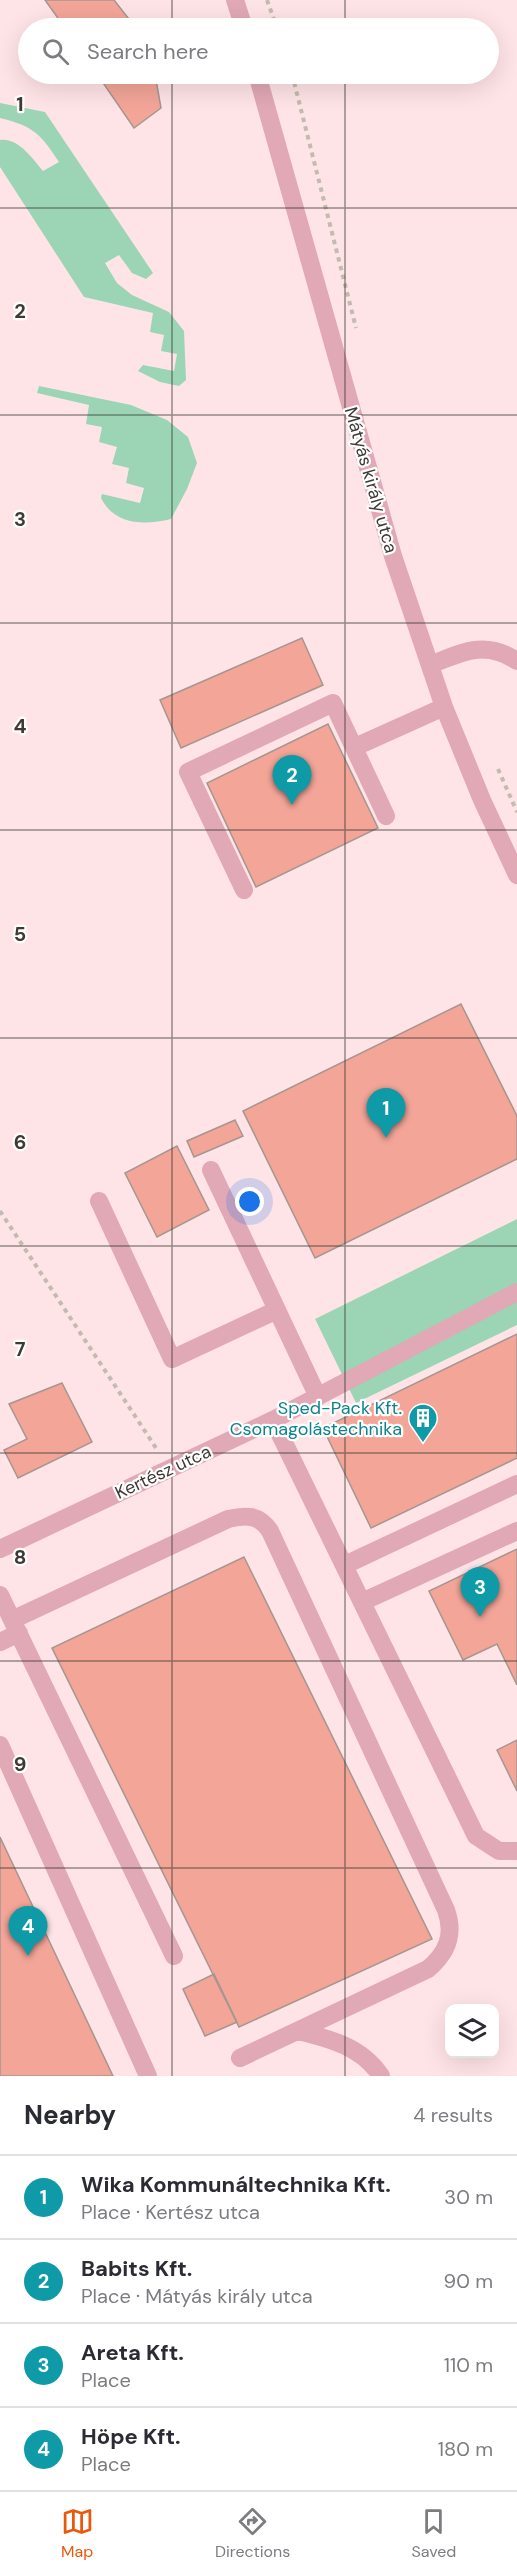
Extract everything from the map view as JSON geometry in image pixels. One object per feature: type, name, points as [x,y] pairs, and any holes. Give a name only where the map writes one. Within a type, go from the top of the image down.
[{"type":"street","points":[[235,0],[241,18]]},
{"type":"street","name":"Mátyás király utca","points":[[260,84],[393,556],[444,707],[482,800],[517,875]]},
{"type":"street","points":[[430,665],[479,648],[503,652],[517,661]]},
{"type":"street","points":[[244,890],[188,772],[333,703],[386,816]]},
{"type":"street","points":[[355,747],[444,707]]},
{"type":"street","points":[[211,1170],[318,1397]]},
{"type":"street","points":[[99,1201],[172,1359],[277,1310]]},
{"type":"street","name":"Kertész utca","points":[[0,1549],[273,1420],[517,1292]]},
{"type":"street","points":[[273,1420],[477,1836],[499,1851],[517,1851]]},
{"type":"street","points":[[345,1565],[517,1484]]},
{"type":"street","points":[[0,1642],[15,1626],[228,1519],[253,1516],[264,1522],[449,1920],[448,1946],[441,1958],[428,1969],[240,2058]]},
{"type":"street","points":[[362,1602],[517,1531]]},
{"type":"street","points":[[0,1594],[174,1956]]},
{"type":"street","points":[[0,1746],[148,2076]]},
{"type":"street","points":[[298,2031],[333,2039],[358,2052],[373,2064],[381,2076]]},
{"type":"path","points":[[267,0],[273,18]]},
{"type":"path","points":[[295,84],[358,337]]},
{"type":"path","points":[[494,761],[517,812]]},
{"type":"path","points":[[0,1211],[169,1469]]},
{"type":"shaded area","points":[[0,0],[517,0],[517,1219],[315,1319],[356,1403],[517,1325],[517,2076],[0,2076]]},
{"type":"green space","points":[[0,103],[45,112],[153,273],[146,279],[132,273],[119,255],[105,263],[117,283],[132,295],[169,312],[184,331],[186,380],[179,386],[160,382],[138,371],[143,365],[174,371],[177,354],[161,351],[164,335],[150,332],[153,313],[84,297],[0,167],[0,140],[19,145],[43,171],[59,162],[47,144],[35,132],[21,124],[0,118]]},
{"type":"green space","points":[[39,386],[131,405],[167,420],[188,437],[197,463],[187,489],[171,519],[151,522],[132,521],[122,519],[107,507],[101,498],[102,494],[140,503],[144,488],[126,483],[129,468],[112,464],[117,447],[99,442],[102,427],[86,424],[89,405],[37,393]]},
{"type":"green space","points":[[517,1219],[517,1325],[356,1403],[315,1319]]},
{"type":"building","points":[[45,0],[114,0],[128,18],[58,18]]},
{"type":"building","points":[[104,84],[157,84],[161,108],[134,128]]},
{"type":"building","points":[[302,638],[323,685],[181,748],[160,700]]},
{"type":"building","points":[[328,724],[378,828],[256,887],[207,783]]},
{"type":"building","points":[[461,1004],[517,1116],[517,1159],[315,1258],[243,1111]]},
{"type":"building","points":[[235,1120],[243,1136],[194,1157],[187,1141]]},
{"type":"building","points":[[177,1146],[209,1210],[157,1237],[125,1173]]},
{"type":"building","name":"Sped-Pack Kft. Csomagolástechnika","points":[[517,1334],[517,1458],[371,1528],[323,1428]]},
{"type":"building","points":[[62,1383],[92,1442],[18,1478],[4,1450],[27,1439],[9,1404]]},
{"type":"building","points":[[517,1549],[517,1685],[497,1644],[463,1660],[429,1591]]},
{"type":"building","points":[[244,1557],[432,1939],[239,2027],[52,1648]]},
{"type":"building","points":[[517,1740],[517,1791],[497,1750]]},
{"type":"building","points":[[0,1837],[113,2076],[0,2076]]},
{"type":"building","points":[[214,1974],[237,2022],[205,2036],[183,1989]]},
{"type":"place","name":"Babits Kft.","points":[[292,805]]},
{"type":"place","name":"Wika Kommunáltechnika Kft.","points":[[386,1138]]},
{"type":"place","name":"Sped-Pack Kft. Csomagolástechnika","points":[[423,1444]]},
{"type":"place","name":"Areta Kft.","points":[[480,1617]]},
{"type":"place","name":"Höpe Kft.","points":[[28,1956]]}]
